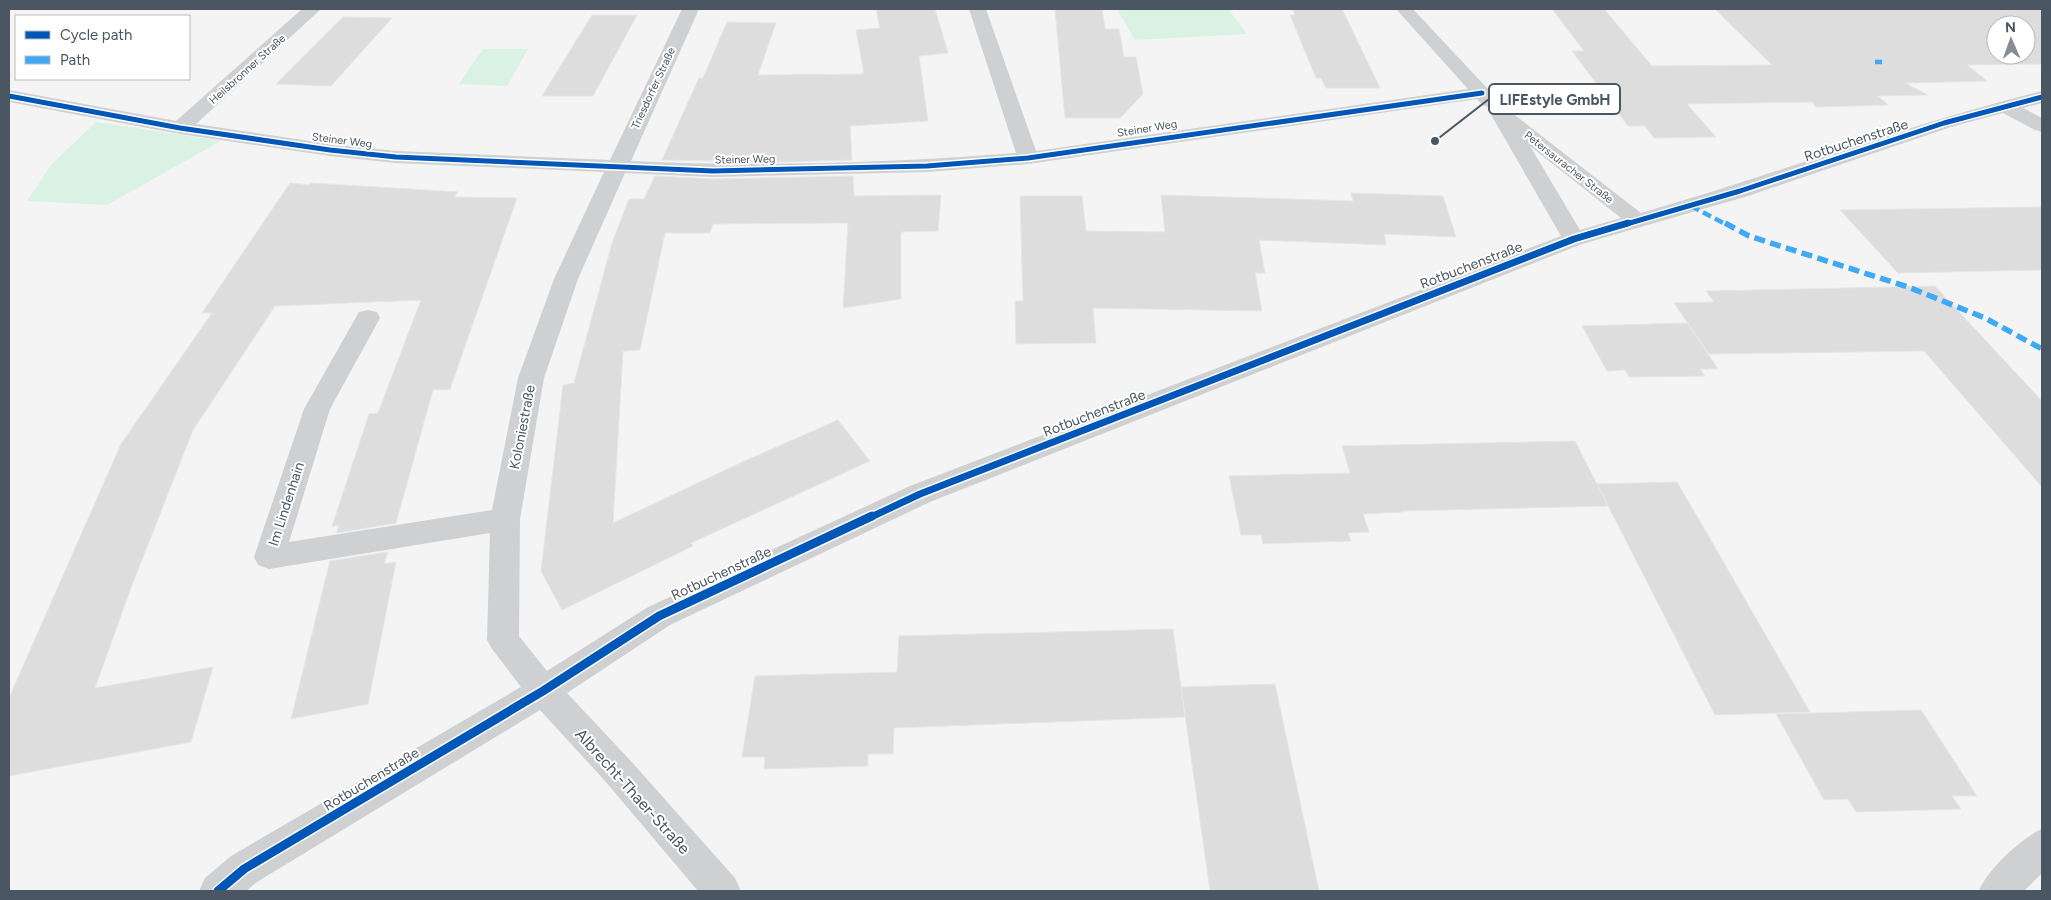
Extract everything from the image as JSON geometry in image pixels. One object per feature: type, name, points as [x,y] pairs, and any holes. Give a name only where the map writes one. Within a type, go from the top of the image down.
[{"type":"street","name":"Heilsbronner Straße","points":[[180,128],[312,9]]},
{"type":"street","name":"Triesdorfer Straße","points":[[617,167],[690,9]]},
{"type":"street","points":[[977,9],[1028,158]]},
{"type":"street","name":"Petersauracher Straße","points":[[1404,9],[1500,113],[1574,239]]},
{"type":"street","name":"Steiner Weg","points":[[9,96],[180,128],[330,150],[396,157],[713,171],[927,166],[1028,158],[1482,92]]},
{"type":"street","name":"Rotbuchenstraße","points":[[218,891],[244,870],[543,691],[659,616],[920,494],[1574,239],[1767,183],[1944,124],[2042,97]]},
{"type":"street","points":[[2006,107],[2042,126]]},
{"type":"street","name":"Petersauracher Straße","points":[[1500,113],[1638,221]]},
{"type":"street","name":"Koloniestraße","points":[[543,691],[504,640],[505,519],[531,378],[566,279],[617,167]]},
{"type":"street","name":"Im Lindenhain","points":[[368,318],[317,409],[269,557],[505,519]]},
{"type":"street","name":"Albrecht-Thaer-Straße","points":[[543,691],[617,770],[722,891]]},
{"type":"street","points":[[1998,891],[2042,846]]},
{"type":"green space","points":[[1117,9],[1228,9],[1247,34],[1135,40]]},
{"type":"green space","points":[[483,49],[528,49],[507,86],[459,84]]},
{"type":"green space","points":[[96,122],[221,141],[107,205],[27,201],[51,165]]},
{"type":"building","points":[[876,9],[935,9],[948,53],[919,56],[928,121],[850,126],[852,160],[775,162],[662,160],[699,78],[703,78],[727,22],[776,23],[758,75],[864,74],[856,30],[880,28]]},
{"type":"building","points":[[1055,9],[1102,9],[1105,29],[1119,29],[1124,57],[1136,57],[1143,94],[1120,118],[1065,118]]},
{"type":"building","points":[[1292,9],[1342,9],[1380,88],[1326,88],[1321,78],[1316,78],[1290,15],[1295,15]]},
{"type":"building","points":[[1552,9],[1604,9],[1652,66],[1772,65],[1715,9],[2042,9],[2042,64],[2036,64],[2036,15],[1986,15],[1986,65],[1967,65],[1987,81],[1905,83],[1928,95],[1878,96],[1888,105],[1816,107],[1812,102],[1687,104],[1716,137],[1654,138],[1645,126],[1628,126],[1572,51],[1584,51]]},
{"type":"building","points":[[592,15],[637,15],[593,96],[542,96]]},
{"type":"building","points":[[343,17],[392,18],[331,86],[276,84]]},
{"type":"building","points":[[655,176],[713,179],[853,176],[854,196],[941,195],[938,231],[901,232],[901,299],[843,308],[848,223],[713,224],[710,233],[665,233],[640,350],[623,351],[613,523],[740,463],[838,420],[870,461],[691,543],[693,546],[562,610],[541,571],[563,385],[574,383],[612,243],[629,199],[644,199]]},
{"type":"building","points":[[290,183],[458,192],[454,197],[517,198],[450,389],[433,390],[396,523],[337,533],[339,525],[332,526],[369,414],[378,413],[421,300],[275,306],[193,430],[129,593],[95,688],[213,667],[191,742],[9,776],[9,698],[121,444],[212,313],[202,313]]},
{"type":"building","points":[[1351,193],[1443,196],[1456,237],[1384,234],[1386,245],[1259,240],[1265,273],[1255,273],[1262,311],[1093,308],[1096,343],[1016,344],[1015,301],[1023,301],[1020,196],[1082,196],[1086,231],[1165,232],[1161,195],[1353,201]]},
{"type":"building","points":[[2042,207],[2042,270],[1898,273],[1840,210]]},
{"type":"building","points":[[1935,286],[2042,401],[2042,487],[1924,351],[1709,354],[1674,303],[1714,302],[1706,291]]},
{"type":"building","points":[[1687,323],[1718,369],[1700,369],[1705,376],[1629,377],[1625,370],[1607,371],[1582,326]]},
{"type":"building","points":[[1575,441],[1608,506],[1403,511],[1363,514],[1369,532],[1348,533],[1351,541],[1263,544],[1261,535],[1241,535],[1229,476],[1350,473],[1342,446]]},
{"type":"building","points":[[1677,482],[1810,712],[1715,715],[1597,484]]},
{"type":"building","points":[[388,552],[384,564],[396,562],[368,704],[291,719],[330,561]]},
{"type":"building","points":[[1173,629],[1185,717],[894,728],[893,754],[868,754],[868,766],[764,769],[765,757],[742,757],[755,676],[897,672],[899,636]]},
{"type":"building","points":[[1275,684],[1319,891],[1210,891],[1181,687]]},
{"type":"building","points":[[1921,710],[1977,796],[1952,796],[1961,809],[1856,812],[1848,799],[1824,800],[1776,714]]},
{"type":"marked path","points":[[1875,62],[1882,62]]},
{"type":"marked path","points":[[1691,206],[1749,236],[1908,287],[1985,318],[2042,349]]},
{"type":"cycle path","points":[[9,96],[180,128],[330,150],[396,157],[713,171],[927,166],[1028,158],[1482,93]]},
{"type":"cycle path","points":[[218,891],[244,869],[543,691],[659,616],[920,494],[1574,239],[1740,191],[1944,123],[2042,97]]},
{"type":"place","name":"LIFEstyle GmbH","points":[[1435,141]]}]
